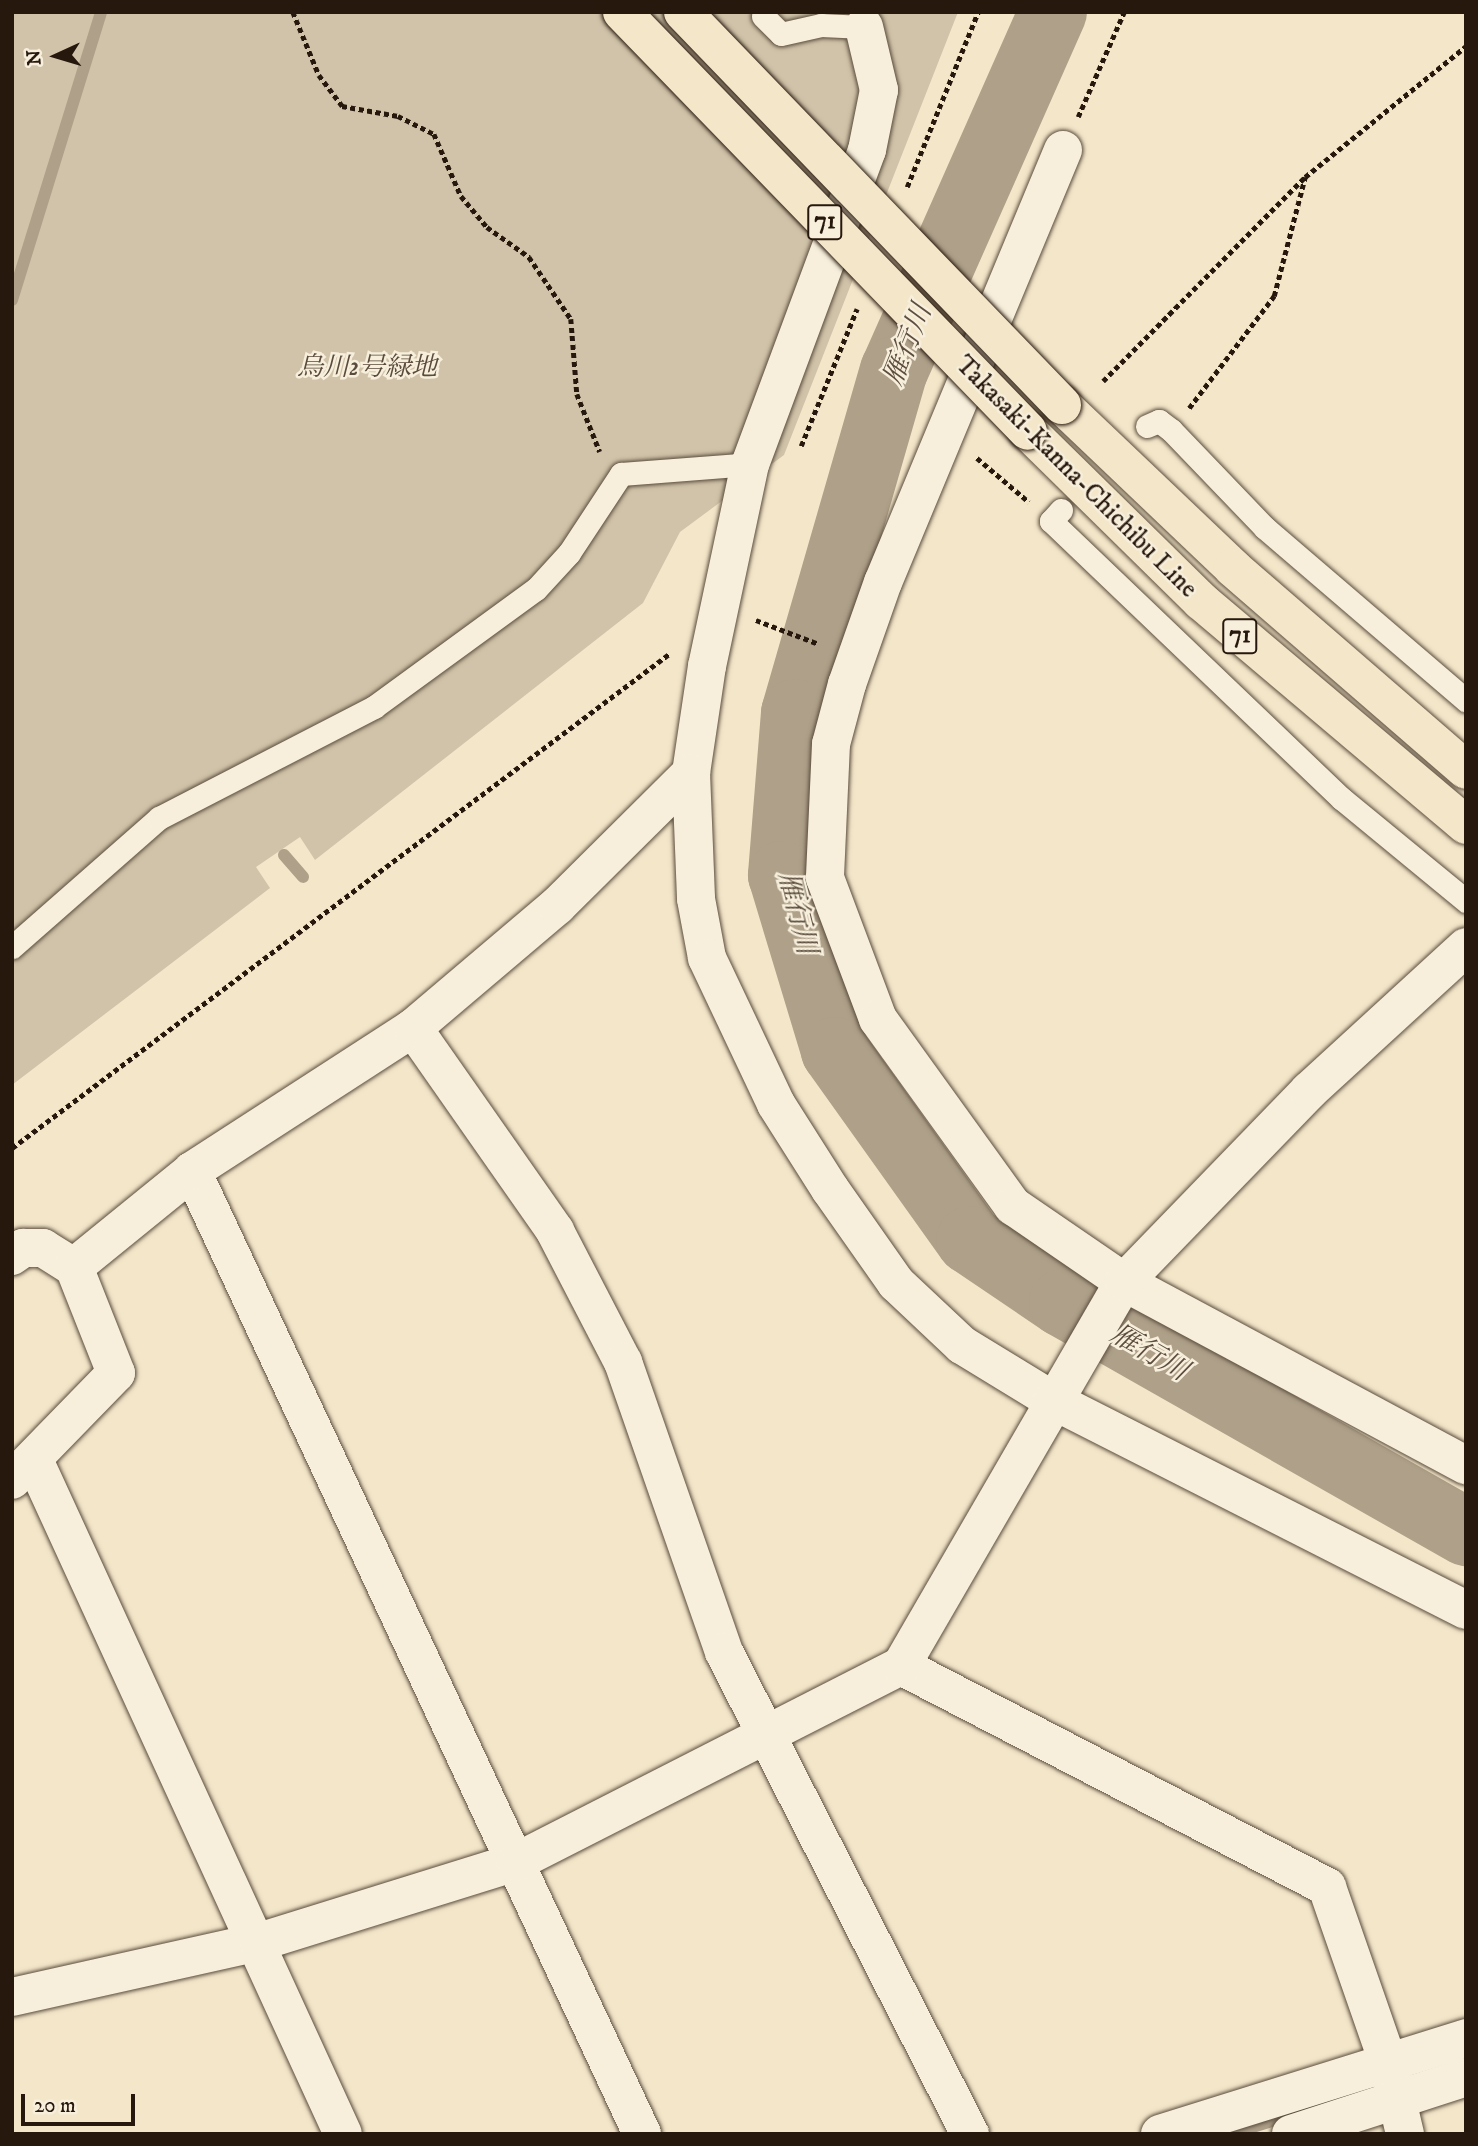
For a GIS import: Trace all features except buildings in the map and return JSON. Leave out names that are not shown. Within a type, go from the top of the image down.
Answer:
[{"type":"main road","name":"Takasaki-Kanna-Chichibu Line","points":[[622,12],[1028,431],[1211,610],[1466,825]]},
{"type":"main road","name":"Takasaki-Kanna-Chichibu Line","points":[[683,12],[1062,405],[1233,568],[1466,770]]},
{"type":"street","points":[[867,20],[879,90],[867,150],[750,464],[725,612],[691,774],[696,899],[707,958],[776,1104],[896,1283],[962,1345],[1052,1400],[1466,1610]]},
{"type":"street","points":[[1063,150],[946,431],[848,655],[831,744],[825,878],[878,1019],[1013,1206],[1124,1282],[1466,1465]]},
{"type":"street","points":[[74,1267],[192,1171],[413,1028],[557,906],[691,774]]},
{"type":"street","points":[[12,1997],[259,1942],[516,1862],[901,1666],[1052,1400],[1124,1282],[1309,1091],[1466,947]]},
{"type":"street","points":[[413,1028],[555,1231],[623,1362],[724,1652],[970,2134]]},
{"type":"street","points":[[192,1171],[642,2134]]},
{"type":"street","points":[[12,1256],[23,1248],[43,1248],[74,1267],[116,1373],[23,1470],[259,1942],[343,2134]]},
{"type":"street","points":[[901,1666],[1326,1886],[1388,2062],[1400,2117]]},
{"type":"street","points":[[1160,2134],[1466,2038]]},
{"type":"street","points":[[1291,2134],[1400,2117],[1466,2077]]},
{"type":"lane","points":[[763,16],[781,34],[821,25],[867,20]]},
{"type":"lane","points":[[1147,426],[1159,421],[1171,430],[1265,528],[1466,700]]},
{"type":"lane","points":[[12,947],[159,818],[373,707],[536,589],[569,554],[621,474],[750,464]]},
{"type":"lane","points":[[1056,516],[1342,799],[1466,901]]},
{"type":"path","points":[[293,12],[318,75],[342,106],[398,116],[433,134],[461,196],[487,227],[529,257],[571,319],[577,394],[614,485]]},
{"type":"path","points":[[1063,150],[1124,12]]},
{"type":"path","points":[[1103,381],[1305,177],[1466,46]]},
{"type":"path","points":[[1171,430],[1274,296],[1305,177]]},
{"type":"path","points":[[946,431],[1056,516]]},
{"type":"path","points":[[12,1148],[725,612],[848,655]]},
{"type":"green space","name":"烏川2号緑地","points":[[12,12],[958,12],[784,455],[680,532],[643,603],[315,860],[300,837],[256,867],[270,888],[12,1085]]},
{"type":"waterway","points":[[12,300],[101,12]]},
{"type":"waterway","name":"雁行川","points":[[1053,12],[894,370],[795,713],[782,875],[835,1051],[970,1240],[1063,1303],[1466,1532]]},
{"type":"waterway","points":[[284,855],[303,877]]},
{"type":"waterway","points":[[1230,2134],[1297,2113]]}]
